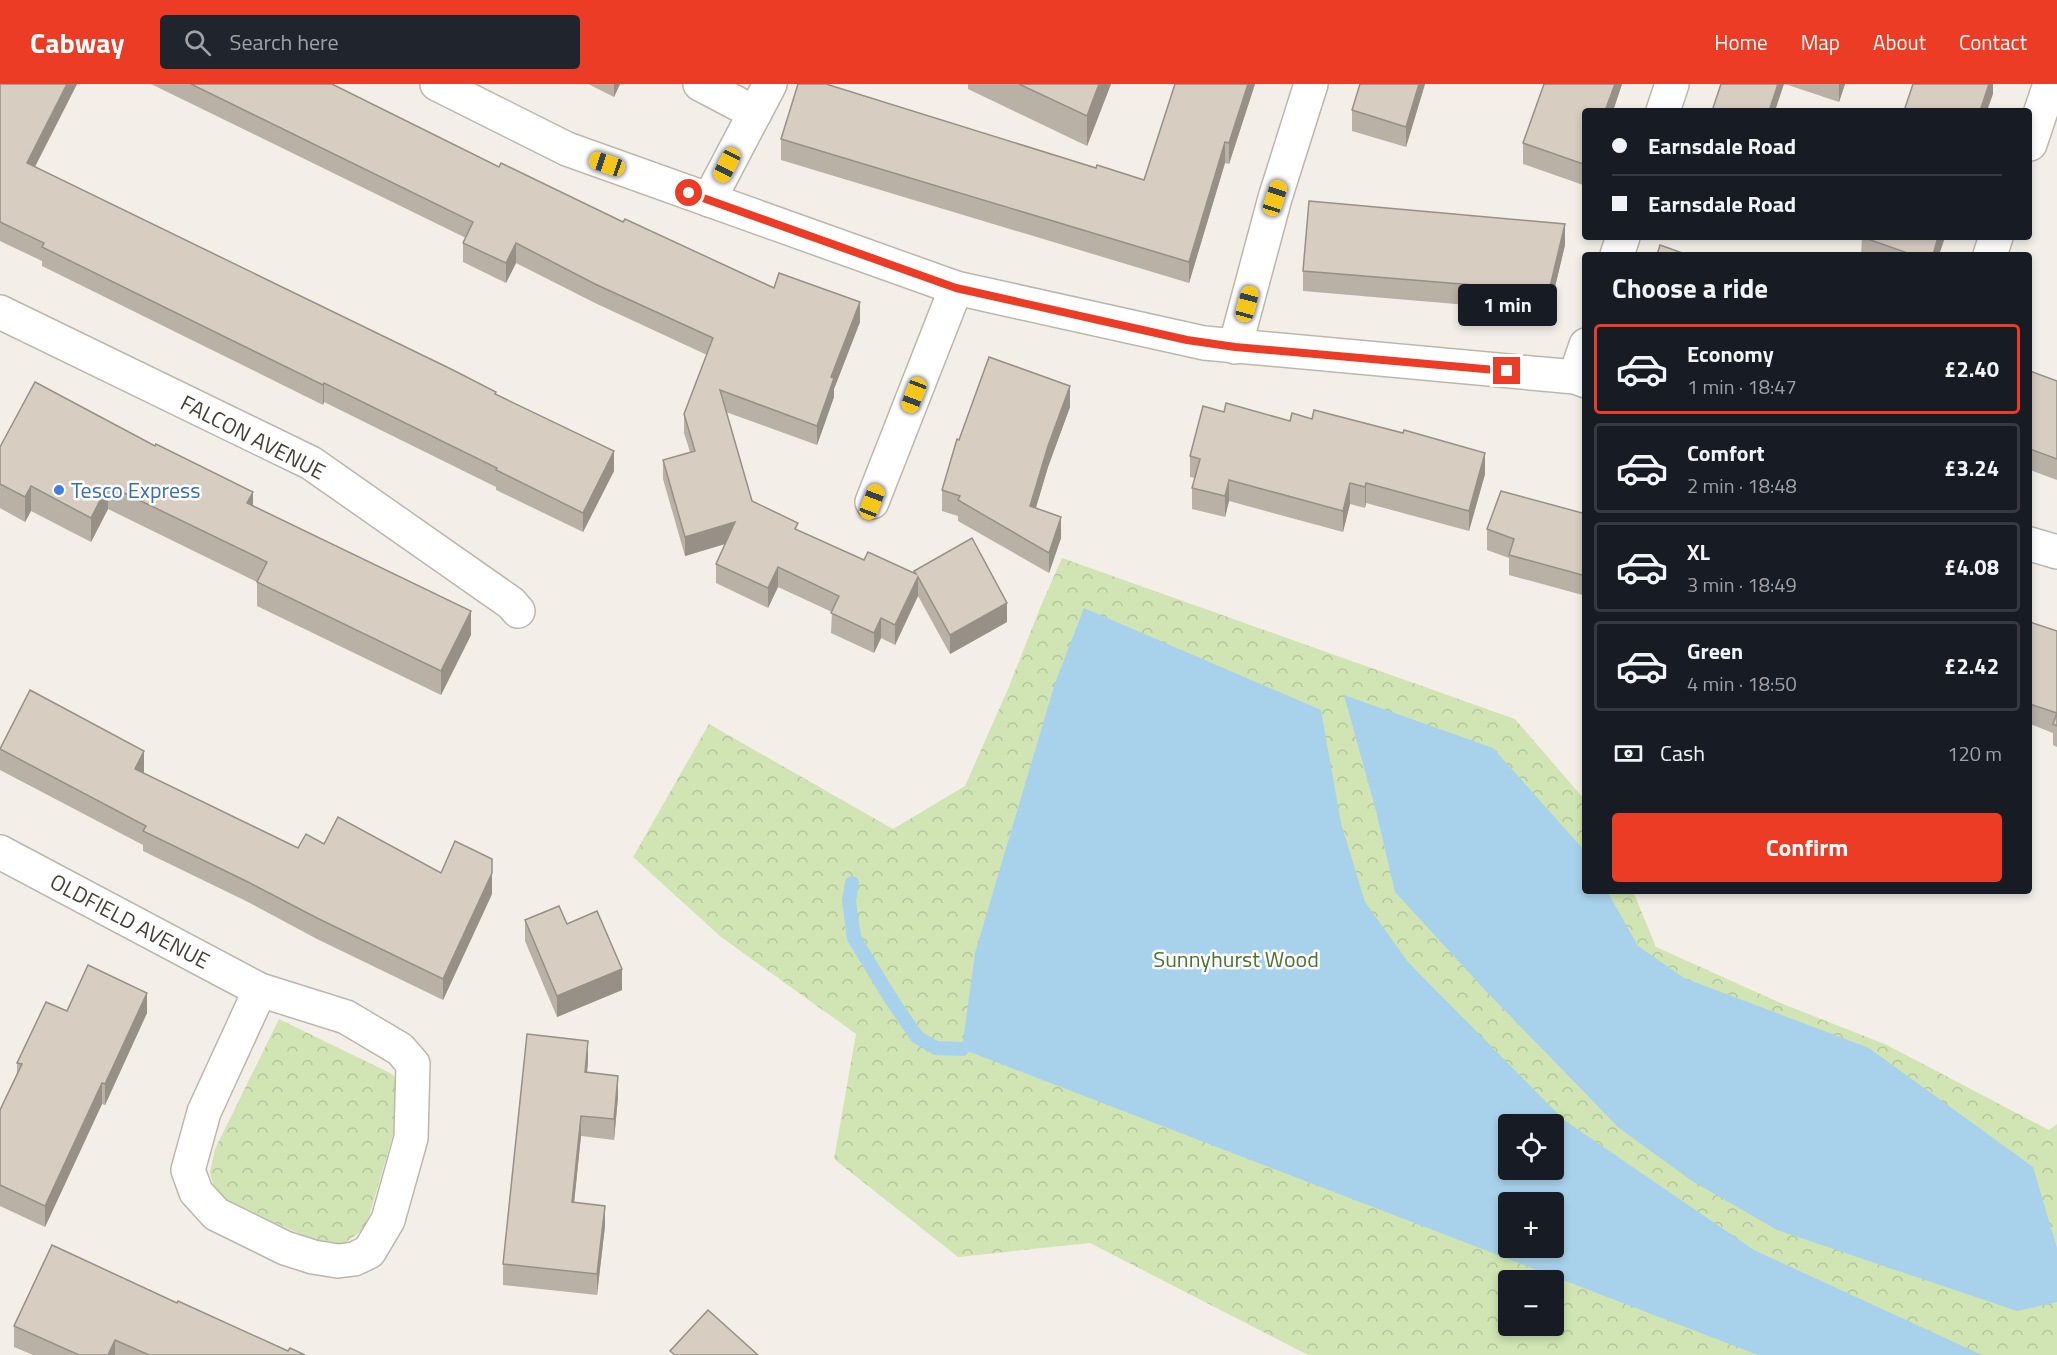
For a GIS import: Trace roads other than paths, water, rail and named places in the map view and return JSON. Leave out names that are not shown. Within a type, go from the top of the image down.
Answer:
[{"type":"street","points":[[437,84],[567,149],[956,288],[1196,342],[1580,379]]},
{"type":"street","points":[[699,84],[755,113]]},
{"type":"street","points":[[709,200],[770,84]]},
{"type":"street","points":[[1235,347],[1275,198],[1311,84]]},
{"type":"street","points":[[1664,108],[1672,84]]},
{"type":"street","points":[[2032,138],[2050,84]]},
{"type":"street","points":[[872,502],[956,288]]},
{"type":"street","name":"FALCON AVENUE","points":[[0,312],[311,463],[518,610]]},
{"type":"street","points":[[2032,545],[2057,552]]},
{"type":"street","name":"OLDFIELD AVENUE","points":[[0,852],[260,990],[346,1017],[400,1049],[413,1064],[411,1138],[388,1220],[369,1252],[354,1259],[338,1261],[313,1257],[285,1248],[216,1215],[196,1192],[188,1170],[204,1112],[260,990]]},
{"type":"water","points":[[1084,608],[1321,710],[1341,823],[1365,902],[1408,962],[1558,1114],[1498,1114],[1498,1180],[1564,1180],[1564,1120],[1754,1250],[1982,1355],[1758,1355],[1564,1280],[1564,1270],[1537,1270],[1506,1258],[1564,1258],[1564,1192],[1498,1192],[1498,1255],[962,1049],[975,953],[1055,683]]},
{"type":"water","points":[[1344,695],[1493,748],[1582,848],[1582,894],[1609,894],[1638,946],[1684,978],[1869,1048],[2033,1167],[2057,1248],[2057,1302],[2017,1311],[1777,1230],[1692,1181],[1619,1128],[1485,990],[1395,892],[1376,811]]},
{"type":"waterway","points":[[852,883],[849,901],[854,938],[891,999],[917,1037],[936,1048],[962,1049]]},
{"type":"place","name":"Tesco Express","points":[[59,490]]},
{"type":"park label","name":"Sunnyhurst Wood","points":[[1236,959]]}]
